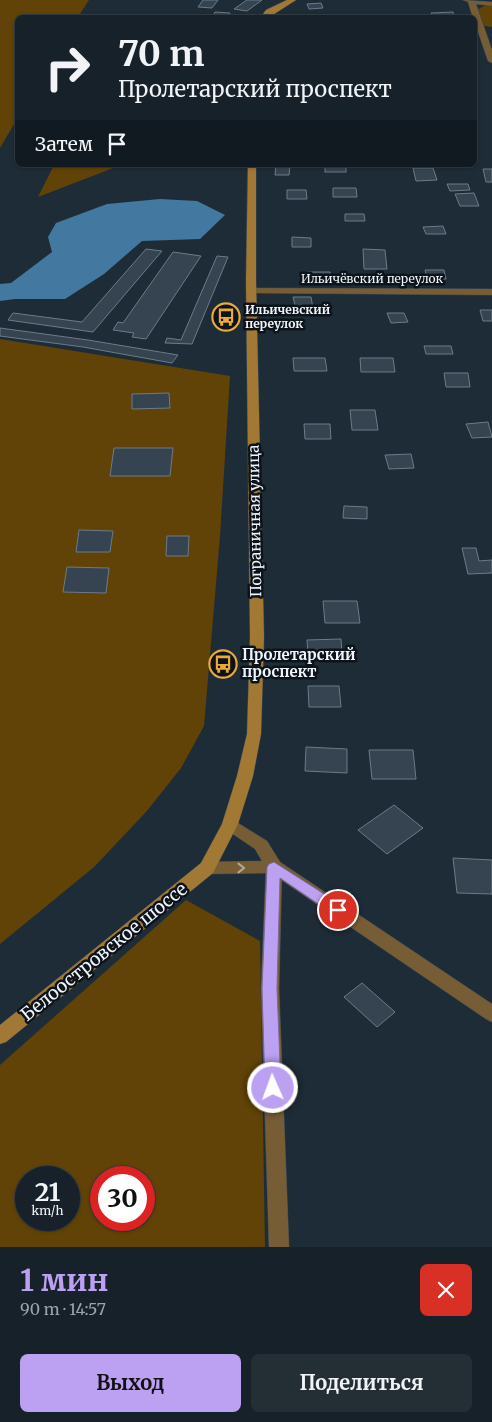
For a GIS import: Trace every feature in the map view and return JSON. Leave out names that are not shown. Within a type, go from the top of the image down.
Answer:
[{"type":"main road","points":[[266,15],[292,0]]},
{"type":"main road","name":"Пограничная улица","points":[[207,868],[230,824],[245,776],[254,734],[257,637],[251,290],[252,167]]},
{"type":"main road","name":"Белоостровское шоссе","points":[[0,1036],[207,868]]},
{"type":"street","points":[[469,0],[492,4]]},
{"type":"street","points":[[469,0],[475,15]]},
{"type":"street","points":[[477,20],[492,61]]},
{"type":"street","points":[[482,32],[492,29]]},
{"type":"street","name":"Ильичёвский переулок","points":[[251,290],[492,292]]},
{"type":"street","points":[[230,824],[261,846],[274,867],[492,1014]]},
{"type":"street","points":[[207,868],[274,867]]},
{"type":"street","points":[[274,867],[270,988],[278,1247]]},
{"type":"shaded area","points":[[0,0],[89,0],[79,15],[15,15],[15,122],[0,148]]},
{"type":"shaded area","points":[[484,6],[492,6],[492,27],[484,26],[478,9]]},
{"type":"shaded area","points":[[53,167],[116,167],[38,197]]},
{"type":"shaded area","points":[[0,339],[230,376],[220,536],[204,726],[181,768],[146,812],[94,867],[0,944]]},
{"type":"shaded area","points":[[186,900],[260,941],[265,1247],[0,1247],[0,1065]]},
{"type":"water","points":[[160,199],[197,201],[225,215],[200,239],[142,241],[104,274],[65,299],[15,299],[0,301],[0,284],[11,283],[52,252],[48,237],[56,223],[107,204]]},
{"type":"building","points":[[203,0],[218,0],[212,8],[198,7]]},
{"type":"building","points":[[247,0],[262,0],[247,11],[234,9]]},
{"type":"building","points":[[321,3],[323,8],[309,9],[307,4]]},
{"type":"building","points":[[215,12],[230,13],[229,15],[214,15]]},
{"type":"building","points":[[453,12],[454,15],[432,15],[431,13]]},
{"type":"building","points":[[276,167],[290,167],[289,175],[275,175]]},
{"type":"building","points":[[325,167],[346,167],[346,172],[325,172]]},
{"type":"building","points":[[413,168],[433,168],[437,180],[416,181]]},
{"type":"building","points":[[483,169],[492,169],[492,182],[486,182]]},
{"type":"building","points":[[447,184],[468,184],[470,190],[450,191]]},
{"type":"building","points":[[333,188],[356,188],[357,197],[333,197]]},
{"type":"building","points":[[287,190],[306,190],[307,199],[287,199]]},
{"type":"building","points":[[474,193],[479,206],[460,206],[455,194]]},
{"type":"building","points":[[345,214],[364,214],[365,221],[345,221]]},
{"type":"building","points":[[443,226],[446,234],[426,234],[423,227]]},
{"type":"building","points":[[292,237],[311,238],[311,247],[292,247]]},
{"type":"building","points":[[146,249],[162,251],[93,332],[8,320],[13,313],[82,322]]},
{"type":"building","points":[[363,249],[385,250],[387,269],[364,269]]},
{"type":"building","points":[[173,252],[201,256],[146,339],[132,337],[134,333],[113,330],[118,322],[123,323]]},
{"type":"building","points":[[217,256],[228,257],[192,344],[165,343],[167,338],[181,340]]},
{"type":"building","points":[[425,270],[444,270],[446,279],[427,279]]},
{"type":"building","points":[[307,272],[330,272],[331,280],[307,280]]},
{"type":"building","points":[[293,297],[311,297],[313,308],[296,309]]},
{"type":"building","points":[[480,310],[492,310],[492,321],[483,321]]},
{"type":"building","points":[[387,313],[404,313],[408,322],[391,323]]},
{"type":"building","points":[[0,328],[178,355],[172,363],[83,347],[0,336]]},
{"type":"building","points":[[424,346],[451,346],[453,354],[426,354]]},
{"type":"building","points":[[293,358],[325,358],[327,371],[294,371]]},
{"type":"building","points":[[360,358],[393,358],[395,372],[361,372]]},
{"type":"building","points":[[444,373],[468,373],[470,387],[446,387]]},
{"type":"building","points":[[169,393],[170,408],[132,409],[132,394]]},
{"type":"building","points":[[350,410],[375,410],[378,430],[352,430]]},
{"type":"building","points":[[488,422],[492,437],[472,438],[466,424]]},
{"type":"building","points":[[304,424],[330,424],[331,439],[305,439]]},
{"type":"building","points":[[114,448],[173,448],[170,476],[110,476]]},
{"type":"building","points":[[411,454],[414,468],[389,469],[385,455]]},
{"type":"building","points":[[344,506],[367,507],[367,519],[343,518]]},
{"type":"building","points":[[79,530],[113,531],[110,552],[76,552]]},
{"type":"building","points":[[167,536],[189,536],[188,556],[166,556]]},
{"type":"building","points":[[462,548],[476,548],[479,561],[492,560],[492,573],[468,574]]},
{"type":"building","points":[[67,567],[109,568],[106,593],[63,592]]},
{"type":"building","points":[[323,601],[357,601],[360,623],[325,623]]},
{"type":"building","points":[[341,639],[342,654],[308,655],[307,640]]},
{"type":"building","points":[[308,686],[339,686],[341,707],[309,707]]},
{"type":"building","points":[[306,747],[347,749],[347,773],[305,771]]},
{"type":"building","points":[[369,750],[413,750],[416,779],[372,779]]},
{"type":"building","points":[[394,805],[423,828],[387,854],[358,830]]},
{"type":"building","points":[[453,858],[492,860],[492,894],[457,893]]},
{"type":"building","points":[[362,983],[395,1012],[377,1027],[344,997]]},
{"type":"place","name":"Ильичевский переулок","points":[[226,317]]},
{"type":"place","name":"Пролетарский проспект","points":[[223,664]]},
{"type":"route","points":[[273,1088],[270,988],[274,867],[338,910]]}]
